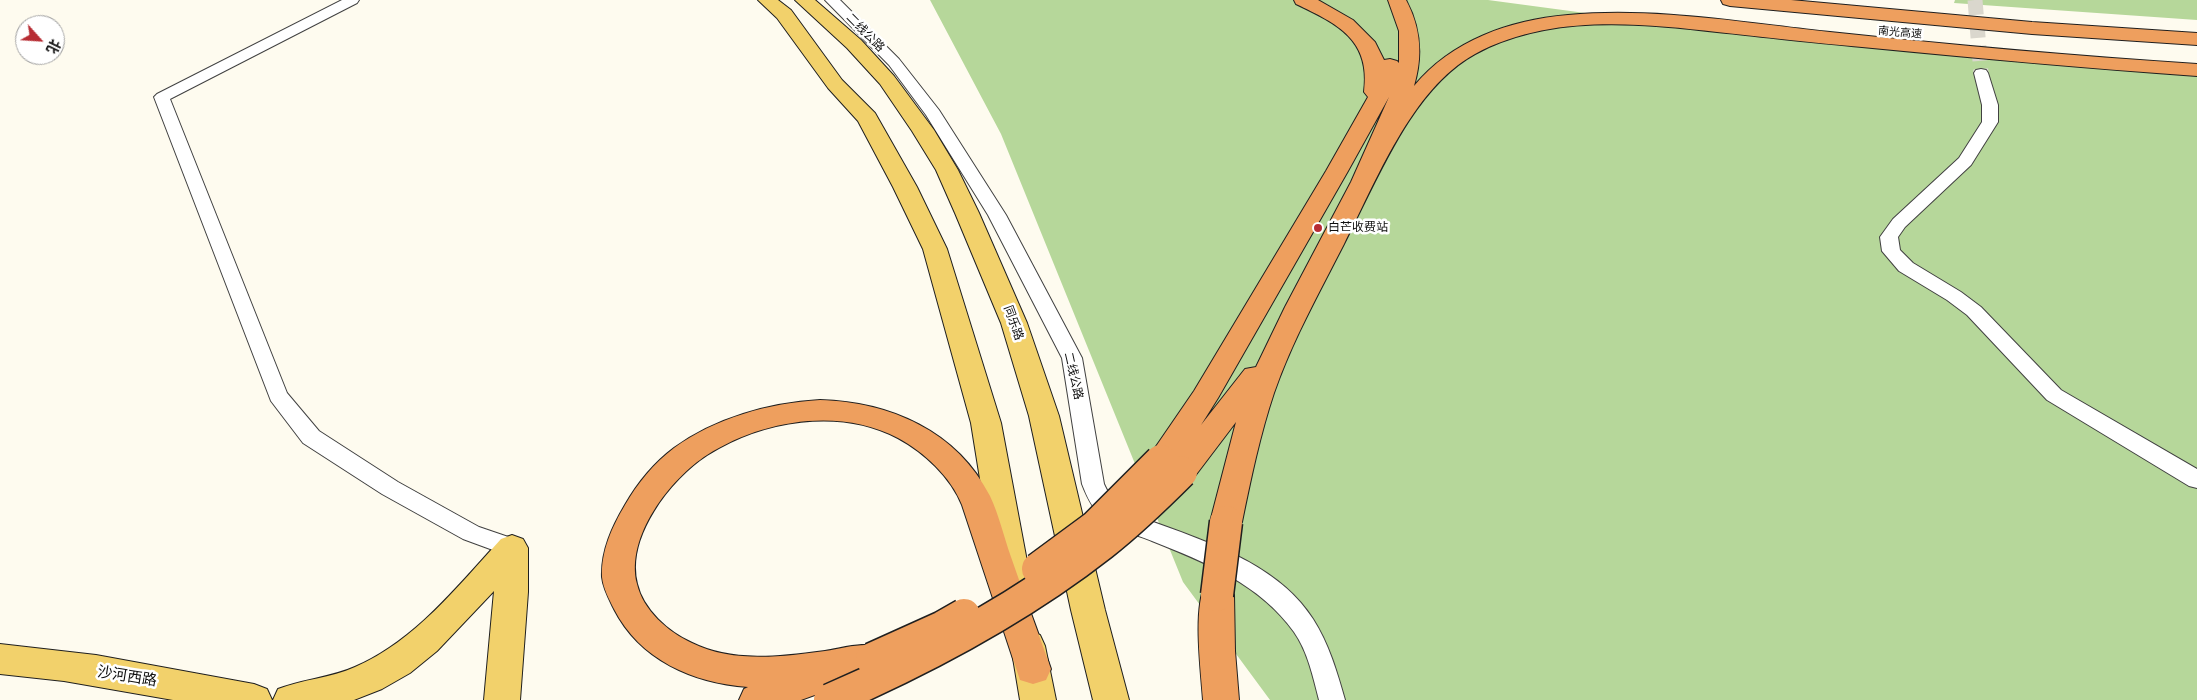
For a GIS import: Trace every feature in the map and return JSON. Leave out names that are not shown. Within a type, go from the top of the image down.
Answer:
[{"type":"highway","points":[[1303,0],[1361,36],[1369,47],[1377,68],[1377,78],[1368,112]]},
{"type":"highway","points":[[830,700],[892,674],[974,632],[1030,597],[1080,562],[1154,500],[1204,398],[1337,171],[1368,112],[1380,95],[1391,61],[1392,44],[1390,28],[1378,0]]},
{"type":"highway","points":[[1221,700],[1217,651],[1217,595],[1226,522],[1236,474],[1254,405],[1291,323],[1375,158],[1405,82],[1409,66],[1409,34],[1405,18],[1396,0]]},
{"type":"highway","name":"南光高速","points":[[1604,0],[1892,32],[2197,56]]},
{"type":"highway","name":"南光高速","points":[[1730,0],[2022,27],[2197,39]]},
{"type":"highway","points":[[1893,0],[2019,16],[2197,34]]},
{"type":"highway","points":[[1375,158],[1431,77],[1456,56],[1470,48],[1505,34],[1568,22],[1615,19],[1666,20],[1920,47],[2197,70]]},
{"type":"highway","points":[[757,700],[872,659],[943,627],[997,597],[1049,562],[1171,466],[1237,402],[1291,323]]},
{"type":"highway","points":[[872,659],[789,671],[729,670],[678,654],[648,634],[627,604],[619,577],[623,542],[636,510],[663,476],[695,448],[729,431],[774,416],[818,409],[858,412],[895,424],[924,439],[950,464],[972,492],[1036,684]]},
{"type":"main road","points":[[767,0],[784,14],[835,84],[866,118],[905,186],[935,249],[986,424],[1003,529],[1036,684]]},
{"type":"main road","name":"同乐路","points":[[804,0],[854,44],[887,80],[923,130],[947,170],[967,213],[1014,323],[1044,416],[1111,700]]},
{"type":"main road","points":[[291,700],[344,688],[384,669],[410,653],[470,595],[512,548]]},
{"type":"main road","points":[[502,700],[511,592],[512,548]]},
{"type":"main road","name":"沙河西路","points":[[0,659],[140,678],[254,700]]},
{"type":"street","points":[[352,0],[162,97],[278,396],[311,437],[406,497],[471,533],[512,548]]},
{"type":"street","name":"二线公路","points":[[832,0],[894,62],[933,113],[965,162],[1013,245],[1072,358],[1094,484],[1103,504],[1112,513],[1124,520],[1240,568],[1276,593],[1297,614],[1313,642],[1324,669],[1332,700]]},
{"type":"street","points":[[1981,73],[1990,105],[1990,122],[1965,161],[1899,223],[1889,237],[1892,251],[1906,266],[1974,311],[2054,395],[2197,480]]},
{"type":"green space","points":[[930,0],[1488,0],[1660,23],[2197,74],[2197,700],[1270,700],[1183,582],[1001,134]]},
{"type":"green space","points":[[1955,0],[2197,0],[2197,20],[1954,3]]},
{"type":"tunnel","points":[[1975,0],[1981,73]]},
{"type":"place","name":"白芒收费站","points":[[1318,228]]}]
